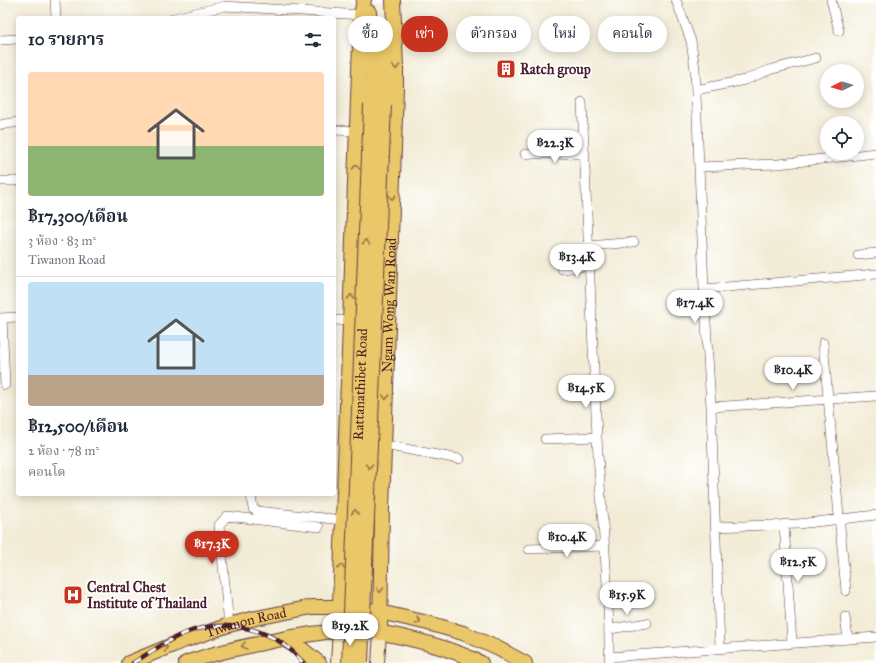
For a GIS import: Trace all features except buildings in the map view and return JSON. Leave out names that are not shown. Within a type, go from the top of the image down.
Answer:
[{"type":"main road","points":[[337,663],[342,630],[340,606],[343,520],[361,15],[364,0]]},
{"type":"main road","points":[[368,0],[377,105]]},
{"type":"main road","points":[[377,105],[384,63],[390,0]]},
{"type":"main road","name":"Ngam Wong Wan Road","points":[[376,611],[382,509],[396,87],[393,0]]},
{"type":"main road","name":"Rattanathibet Road","points":[[350,663],[377,105]]},
{"type":"main road","name":"Rattanathibet Road","points":[[361,663],[377,105]]},
{"type":"main road","points":[[342,630],[355,607],[358,596],[365,533],[370,522],[382,509]]},
{"type":"main road","name":"Tiwanon Road","points":[[129,663],[229,624],[312,607],[340,606],[376,611],[463,633],[497,648],[525,663]]},
{"type":"main road","points":[[355,663],[356,640],[360,629],[376,611]]},
{"type":"main road","points":[[376,611],[380,633],[378,663]]},
{"type":"main road","name":"Tiwanon Road","points":[[186,663],[208,655],[249,645],[342,630],[360,629],[448,650],[481,663]]},
{"type":"main road","points":[[283,639],[303,650],[319,663]]},
{"type":"street","points":[[55,0],[56,16]]},
{"type":"street","points":[[676,0],[691,41],[695,69],[704,289],[711,407],[720,648]]},
{"type":"street","points":[[831,0],[840,31]]},
{"type":"street","points":[[182,16],[225,6],[361,15]]},
{"type":"street","points":[[0,40],[16,39]]},
{"type":"street","points":[[696,90],[745,80],[769,70],[816,58]]},
{"type":"street","points":[[582,102],[586,154],[597,437],[610,629],[609,660],[720,648],[876,637]]},
{"type":"street","points":[[0,125],[16,122]]},
{"type":"street","points":[[336,130],[357,131]]},
{"type":"street","points":[[699,167],[778,164],[876,153]]},
{"type":"street","points":[[525,154],[586,154]]},
{"type":"street","points":[[0,182],[16,181]]},
{"type":"street","points":[[589,246],[634,242]]},
{"type":"street","points":[[858,255],[876,253]]},
{"type":"street","points":[[562,269],[590,266]]},
{"type":"street","points":[[704,289],[876,274]]},
{"type":"street","points":[[5,385],[1,318],[16,317]]},
{"type":"street","points":[[336,320],[350,321]]},
{"type":"street","points":[[823,343],[846,591]]},
{"type":"street","points":[[711,407],[876,396]]},
{"type":"street","points":[[545,439],[597,437]]},
{"type":"street","points":[[384,445],[459,459]]},
{"type":"street","points":[[251,496],[253,509],[258,511],[343,520]]},
{"type":"street","points":[[715,527],[784,524],[876,515]]},
{"type":"street","points":[[229,624],[219,525],[227,516],[319,527]]},
{"type":"street","points":[[784,524],[792,643]]},
{"type":"street","points":[[529,549],[604,546]]},
{"type":"street","points":[[845,617],[848,639]]},
{"type":"street","points":[[610,629],[647,623]]},
{"type":"railway","points":[[133,663],[183,634],[215,626],[232,626],[264,634],[278,641],[303,663]]},
{"type":"place","name":"Ratch group","points":[[506,69]]},
{"type":"place","name":"Central Chest Institute of Thailand","points":[[73,595]]}]
